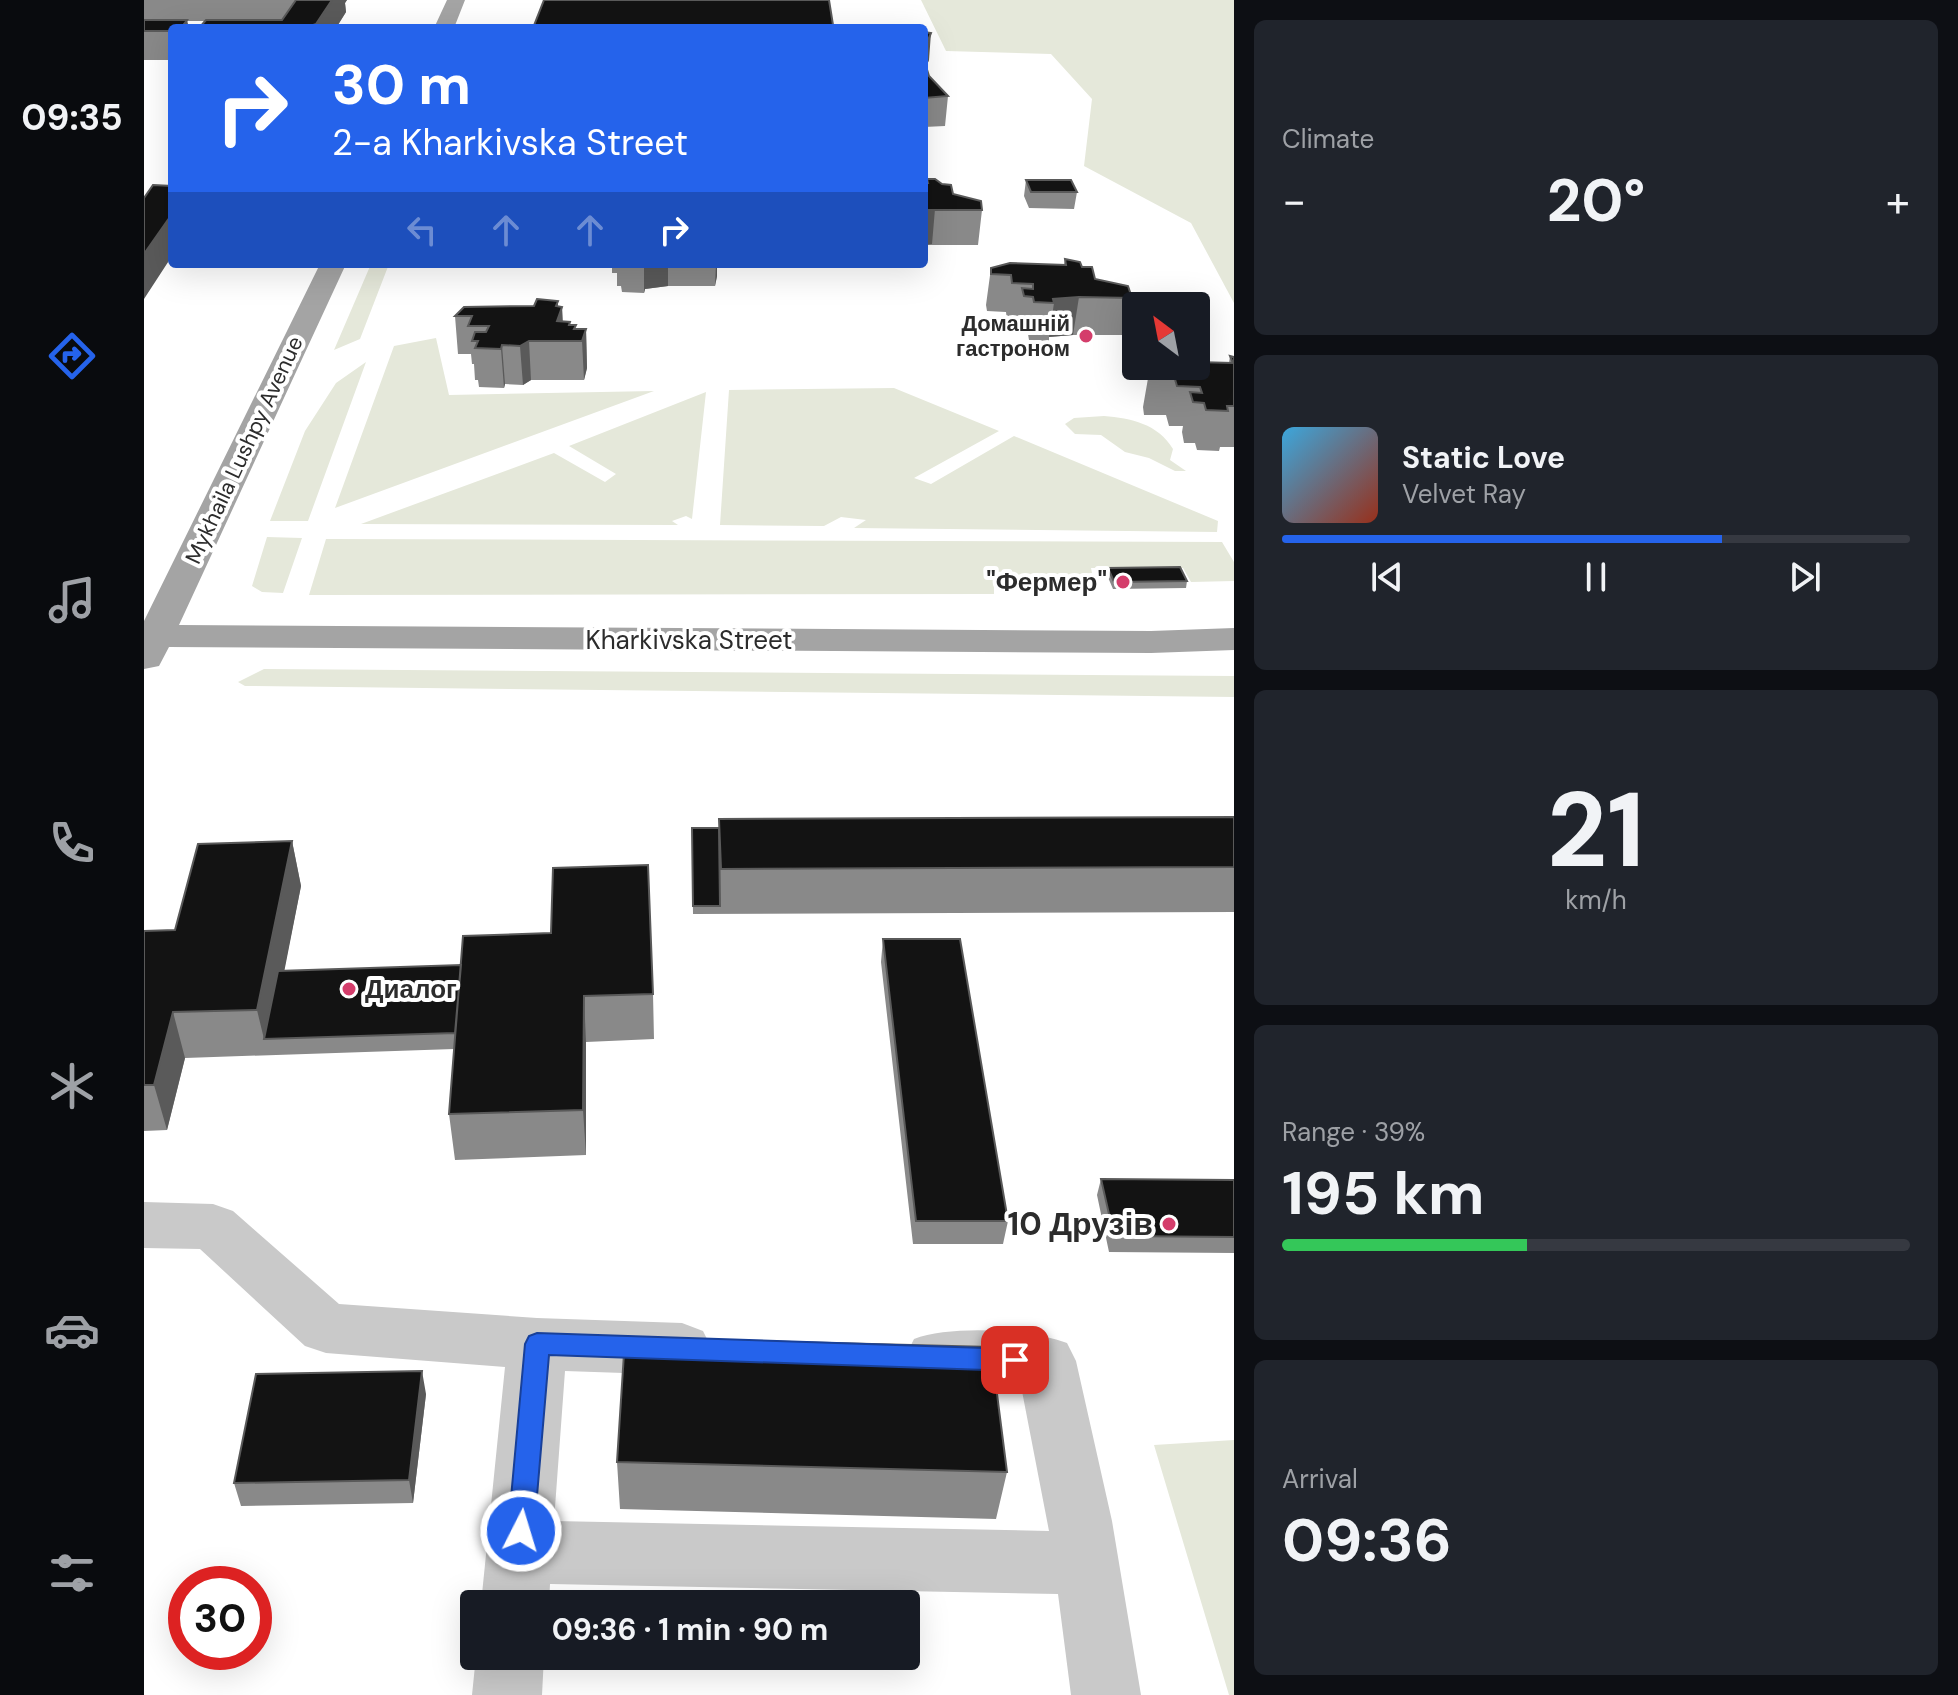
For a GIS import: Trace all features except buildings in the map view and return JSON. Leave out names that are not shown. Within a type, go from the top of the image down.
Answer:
[{"type":"main road","points":[[446,24],[456,0]]},
{"type":"main road","name":"Mykhaila Lushpy Avenue","points":[[148,644],[331,268]]},
{"type":"main road","name":"Kharkivska Street","points":[[148,644],[1135,642],[1234,639]]},
{"type":"street","points":[[144,1225],[213,1227],[326,1328],[537,1344],[731,1350]]},
{"type":"street","points":[[537,1344],[517,1578],[1086,1563]]},
{"type":"street","points":[[888,1356],[1046,1361],[1086,1563],[1106,1695]]},
{"type":"street","points":[[507,1695],[509,1670]]},
{"type":"shaded area","points":[[921,0],[1234,0],[1234,303],[1191,223],[1084,166],[1092,99],[1051,54],[946,51]]},
{"type":"shaded area","points":[[369,268],[387,268],[360,339],[334,350]]},
{"type":"shaded area","points":[[436,338],[449,395],[654,391],[335,508],[394,346]]},
{"type":"shaded area","points":[[366,362],[308,521],[270,521],[305,431],[336,383]]},
{"type":"shaded area","points":[[894,388],[999,431],[914,478],[931,484],[1014,436],[1218,521],[1217,532],[854,528],[866,520],[841,517],[824,526],[720,525],[729,390]]},
{"type":"shaded area","points":[[706,392],[692,519],[686,516],[672,521],[678,525],[361,524],[554,453],[605,482],[616,474],[569,446]]},
{"type":"shaded area","points":[[1074,418],[1124,418],[1152,428],[1173,449],[1170,460],[1186,471],[1175,471],[1149,458],[1125,452],[1101,435],[1075,434],[1065,424]]},
{"type":"shaded area","points":[[267,537],[302,538],[283,593],[262,592],[252,586]]},
{"type":"shaded area","points":[[326,539],[1222,542],[1234,562],[1234,581],[1191,582],[1183,568],[1091,568],[1093,578],[994,579],[994,594],[309,595]]},
{"type":"shaded area","points":[[264,669],[1234,676],[1234,697],[245,686],[238,682]]},
{"type":"shaded area","points":[[1234,1440],[1234,1695],[1229,1695],[1154,1445]]},
{"type":"place","name":"Домашній гастроном","points":[[1086,336]]},
{"type":"place","name":"\"Фермер\"","points":[[1123,582]]},
{"type":"place","name":"Диалог","points":[[349,989]]},
{"type":"place","name":"10 Друзів","points":[[1169,1224]]},
{"type":"route","points":[[521,1531],[537,1344],[1015,1360]]}]
